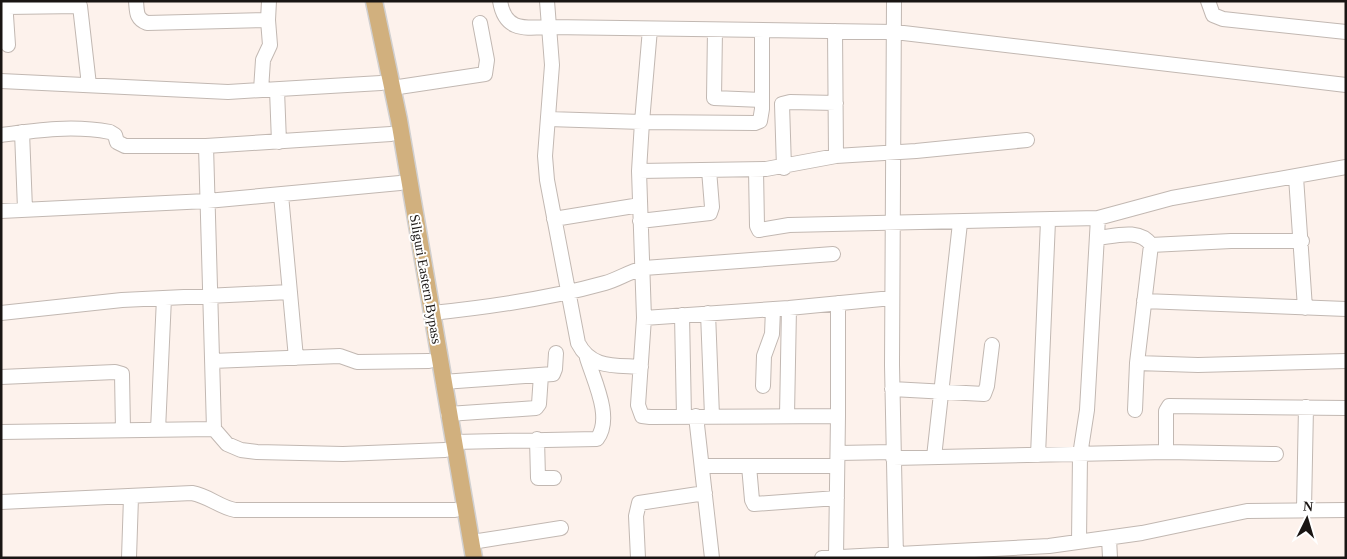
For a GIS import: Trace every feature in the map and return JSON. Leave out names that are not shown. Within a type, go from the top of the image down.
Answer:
[{"type":"main road","name":"Siliguri Eastern Bypass","points":[[366,1],[387,86],[391,134],[429,361],[473,550]]},
{"type":"main road","name":"Siliguri Eastern Bypass","points":[[374,1],[387,86],[432,313],[448,414],[455,510],[464,558]]},
{"type":"street","points":[[136,1],[137,16],[140,21],[147,23],[268,20]]},
{"type":"street","points":[[261,90],[263,60],[270,45],[269,1]]},
{"type":"street","points":[[500,1],[507,20],[514,26],[524,28],[895,32],[1346,85]]},
{"type":"street","points":[[206,146],[214,429],[227,444],[241,450],[257,452],[342,454],[538,439],[590,441],[597,439],[602,433],[603,412],[588,358],[578,343],[554,219],[545,156],[552,65],[547,1]]},
{"type":"street","points":[[894,1],[892,388],[896,555]]},
{"type":"street","points":[[1208,1],[1213,15],[1222,19],[1346,32]]},
{"type":"street","points":[[8,45],[5,4],[80,6],[89,85]]},
{"type":"street","points":[[1,82],[228,92],[387,86],[485,74],[487,60],[480,23]]},
{"type":"street","points":[[650,29],[638,171],[644,268],[644,318],[639,412],[642,416],[650,417],[838,416]]},
{"type":"street","points":[[715,30],[714,98],[762,100]]},
{"type":"street","points":[[548,119],[642,122],[755,123],[760,121],[762,116],[762,30]]},
{"type":"street","points":[[835,30],[836,156]]},
{"type":"street","points":[[277,90],[279,142]]},
{"type":"street","points":[[784,168],[782,104],[790,102],[836,103]]},
{"type":"street","points":[[1,135],[75,127],[110,132],[115,135],[117,142],[125,146],[206,146],[391,134]]},
{"type":"street","points":[[22,132],[25,209]]},
{"type":"street","points":[[638,171],[784,168],[836,156],[892,153],[1027,140]]},
{"type":"street","points":[[756,170],[757,226],[759,230],[789,225],[1048,221],[1098,218],[1172,198],[1346,167]]},
{"type":"street","points":[[640,221],[710,212],[712,207],[710,170]]},
{"type":"street","points":[[1296,177],[1302,241],[1305,308]]},
{"type":"street","points":[[1,211],[207,201],[400,183]]},
{"type":"street","points":[[281,195],[296,358]]},
{"type":"street","points":[[554,219],[640,205]]},
{"type":"street","points":[[1079,542],[1080,455],[1087,410],[1098,218]]},
{"type":"street","points":[[1038,455],[1048,221]]},
{"type":"street","points":[[934,457],[960,222]]},
{"type":"street","points":[[1097,238],[1137,234],[1147,238],[1151,245],[1137,363],[1135,410]]},
{"type":"street","points":[[1151,245],[1230,240],[1302,241]]},
{"type":"street","points":[[432,313],[489,307],[568,292],[606,283],[628,271],[644,268],[833,254]]},
{"type":"street","points":[[1,313],[122,300],[290,292]]},
{"type":"street","points":[[158,430],[164,298]]},
{"type":"street","points":[[644,318],[789,308],[892,298]]},
{"type":"street","points":[[1144,301],[1346,310]]},
{"type":"street","points":[[836,556],[838,303]]},
{"type":"street","points":[[787,415],[789,308]]},
{"type":"street","points":[[763,386],[764,356],[772,334],[773,309]]},
{"type":"street","points":[[708,313],[712,416]]},
{"type":"street","points":[[682,315],[690,416],[702,466],[712,558]]},
{"type":"street","points":[[892,388],[984,394],[988,386],[992,345]]},
{"type":"street","points":[[443,382],[552,374],[555,369],[556,353]]},
{"type":"street","points":[[212,361],[340,356],[357,362],[429,361]]},
{"type":"street","points":[[588,358],[599,364],[641,367]]},
{"type":"street","points":[[1137,363],[1198,365],[1346,361]]},
{"type":"street","points":[[1,378],[116,372],[122,374],[123,430]]},
{"type":"street","points":[[448,414],[536,408],[541,375]]},
{"type":"street","points":[[1166,452],[1166,411],[1169,406],[1346,408]]},
{"type":"street","points":[[1304,509],[1306,407]]},
{"type":"street","points":[[1,432],[214,429]]},
{"type":"street","points":[[538,439],[538,478],[554,478]]},
{"type":"street","points":[[702,466],[749,466],[893,455],[934,457],[1166,452],[1276,454]]},
{"type":"street","points":[[749,466],[754,504],[837,498]]},
{"type":"street","points":[[1,502],[192,493],[205,495],[223,508],[235,510],[455,510]]},
{"type":"street","points":[[638,558],[636,516],[639,503],[705,493]]},
{"type":"street","points":[[130,558],[131,497]]},
{"type":"street","points":[[822,558],[1049,546],[1142,533],[1247,511],[1346,510]]},
{"type":"street","points":[[473,550],[561,528]]},
{"type":"street","points":[[1109,538],[1110,558]]}]
